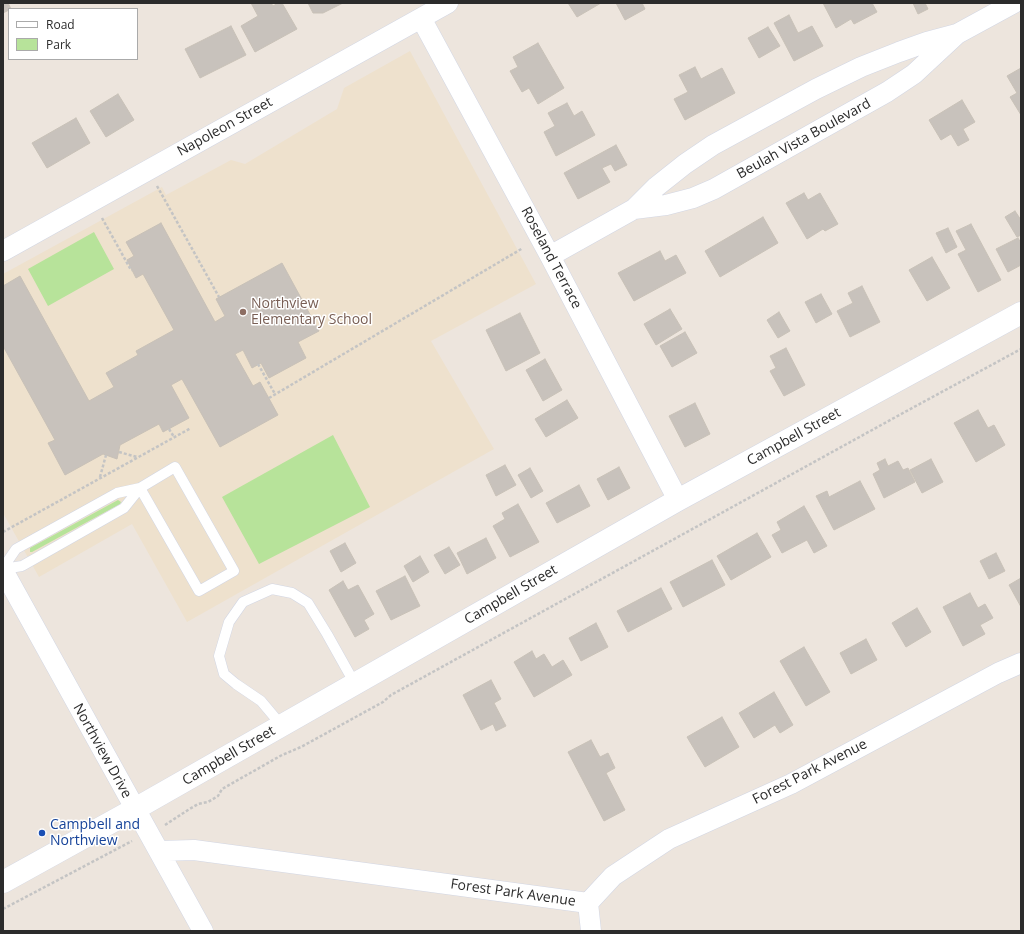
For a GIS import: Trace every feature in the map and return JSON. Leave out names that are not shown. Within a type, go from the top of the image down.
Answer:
[{"type":"main road","name":"Campbell Street","points":[[3,882],[282,726],[678,500],[1021,313]]},
{"type":"street","name":"Napoleon Street","points":[[3,251],[448,3]]},
{"type":"street","name":"Beulah Vista Boulevard","points":[[550,256],[634,209],[656,187],[684,164],[713,145],[816,89],[899,52],[927,42],[957,34],[1014,3]]},
{"type":"street","name":"Roseland Terrace","points":[[421,18],[550,256],[678,500]]},
{"type":"street","name":"Beulah Vista Boulevard","points":[[634,209],[666,205],[693,198],[714,189],[887,92],[914,74],[957,34]]},
{"type":"street","name":"Northview Drive","points":[[3,569],[203,931]]},
{"type":"street","name":"Forest Park Avenue","points":[[159,851],[194,850],[588,903],[613,876],[669,840],[791,784],[998,673],[1021,663]]},
{"type":"street","points":[[588,903],[591,931]]},
{"type":"lane","points":[[3,569],[16,549],[117,494],[140,488],[175,467],[234,571],[199,591],[140,488]]},
{"type":"lane","points":[[3,569],[22,566],[124,508],[140,488]]},
{"type":"lane","points":[[282,726],[261,701],[224,674],[219,656],[229,622],[243,602],[272,589],[292,593],[308,603],[328,634],[355,684]]},
{"type":"path","points":[[148,170],[220,297]]},
{"type":"path","points":[[93,201],[130,270],[132,270]]},
{"type":"path","points":[[269,398],[540,238]]},
{"type":"path","points":[[3,909],[116,848],[169,823],[198,804],[208,802],[218,796],[222,789],[275,759],[301,747],[383,702],[398,691],[896,416],[1021,349]]},
{"type":"path","points":[[258,364],[275,394]]},
{"type":"path","points":[[3,532],[191,428]]},
{"type":"path","points":[[169,429],[174,437]]},
{"type":"path","points":[[118,452],[138,457]]},
{"type":"path","points":[[100,478],[106,455]]},
{"type":"shaded area","name":"Northview Elementary School","points":[[410,51],[536,284],[431,341],[494,449],[187,622],[132,524],[39,577],[3,513],[3,274],[162,187],[166,195],[231,160],[245,164],[337,109],[344,88]]},
{"type":"green space","points":[[94,232],[114,269],[48,306],[28,269]]},
{"type":"green space","points":[[333,435],[370,507],[259,564],[222,497]]},
{"type":"green space","points":[[118,500],[121,502],[120,504],[30,552],[30,548]]},
{"type":"building","points":[[3,3],[8,3],[10,8],[8,8],[8,10],[3,13]]},
{"type":"building","points":[[251,3],[271,3],[273,6],[278,3],[282,3],[297,29],[255,52],[241,26],[258,16]]},
{"type":"building","points":[[308,3],[343,3],[323,13],[313,13]]},
{"type":"building","points":[[568,3],[601,3],[577,17]]},
{"type":"building","points":[[616,3],[642,3],[645,9],[625,20]]},
{"type":"building","points":[[823,3],[872,3],[877,12],[854,24],[851,19],[836,28]]},
{"type":"building","points":[[913,3],[925,3],[928,9],[918,14]]},
{"type":"building","points":[[789,15],[798,33],[812,26],[823,46],[794,61],[774,23]]},
{"type":"building","points":[[231,26],[246,55],[200,78],[185,49]]},
{"type":"building","points":[[768,27],[780,46],[759,58],[748,38]]},
{"type":"building","points":[[538,43],[564,88],[538,104],[529,88],[522,92],[510,71],[518,67],[513,57]]},
{"type":"building","points":[[695,67],[701,79],[722,68],[735,93],[685,120],[674,99],[688,92],[679,75]]},
{"type":"building","points":[[1021,68],[1021,115],[1010,97],[1017,93],[1007,76]]},
{"type":"building","points":[[118,94],[134,120],[106,137],[90,111]]},
{"type":"building","points":[[962,100],[975,122],[963,129],[969,140],[958,146],[951,134],[941,140],[929,120]]},
{"type":"building","points":[[567,103],[574,116],[582,111],[595,135],[556,156],[544,132],[555,126],[548,113]]},
{"type":"building","points":[[76,118],[90,143],[47,168],[32,143]]},
{"type":"building","points":[[616,145],[627,165],[615,171],[611,164],[602,168],[610,182],[578,199],[564,173]]},
{"type":"building","points":[[804,193],[808,200],[820,193],[838,224],[825,231],[823,229],[807,239],[786,203]]},
{"type":"building","points":[[1015,211],[1021,220],[1021,235],[1017,237],[1005,217]]},
{"type":"building","points":[[763,217],[778,243],[720,277],[705,251]]},
{"type":"building","name":"Northview Elementary School","points":[[161,223],[215,322],[225,316],[216,299],[282,263],[319,331],[298,342],[306,358],[269,378],[261,363],[252,368],[243,350],[235,354],[253,386],[260,382],[278,415],[220,447],[182,379],[171,385],[189,418],[163,432],[159,424],[120,445],[117,459],[103,454],[65,475],[48,443],[55,440],[3,346],[3,333],[5,332],[3,329],[3,286],[20,276],[89,401],[114,387],[106,373],[138,355],[136,351],[174,330],[143,274],[136,278],[127,260],[134,256],[126,242]]},
{"type":"building","points":[[971,224],[1001,280],[978,292],[958,254],[966,250],[956,231]]},
{"type":"building","points":[[948,228],[957,247],[946,253],[936,233]]},
{"type":"building","points":[[1018,238],[1021,243],[1021,265],[1008,272],[996,249]]},
{"type":"building","points":[[660,251],[665,261],[676,255],[686,273],[634,301],[618,273]]},
{"type":"building","points":[[932,257],[950,288],[927,301],[909,270]]},
{"type":"building","points":[[862,286],[880,322],[850,337],[837,311],[853,303],[848,293]]},
{"type":"building","points":[[821,294],[832,314],[816,323],[805,302]]},
{"type":"building","points":[[670,309],[682,329],[656,345],[644,324]]},
{"type":"building","points":[[779,312],[790,331],[778,338],[767,320]]},
{"type":"building","points":[[520,313],[540,353],[506,371],[486,330]]},
{"type":"building","points":[[685,332],[697,353],[672,367],[660,346]]},
{"type":"building","points":[[786,348],[805,385],[784,396],[770,371],[776,368],[770,356]]},
{"type":"building","points":[[545,359],[562,390],[543,401],[526,370]]},
{"type":"building","points":[[567,400],[578,418],[546,437],[535,419]]},
{"type":"building","points":[[695,403],[710,434],[685,447],[669,416]]},
{"type":"building","points":[[978,410],[988,428],[994,425],[1005,445],[976,462],[954,423]]},
{"type":"building","points":[[885,459],[888,466],[898,461],[903,470],[908,468],[915,482],[884,498],[873,474],[880,470],[877,463]]},
{"type":"building","points":[[931,459],[943,482],[922,493],[910,470]]},
{"type":"building","points":[[505,465],[516,485],[496,496],[486,475]]},
{"type":"building","points":[[619,467],[630,488],[608,500],[597,479]]},
{"type":"building","points":[[530,468],[543,491],[531,498],[518,475]]},
{"type":"building","points":[[860,481],[875,509],[834,530],[816,496],[827,491],[829,497]]},
{"type":"building","points":[[579,485],[590,506],[557,523],[546,503]]},
{"type":"building","points":[[518,504],[539,542],[510,557],[493,526],[505,519],[502,513]]},
{"type":"building","points":[[804,506],[827,546],[814,553],[807,540],[782,553],[772,535],[781,530],[777,522]]},
{"type":"building","points":[[757,533],[771,557],[731,580],[717,556]]},
{"type":"building","points":[[486,538],[496,558],[467,574],[457,553]]},
{"type":"building","points":[[345,543],[356,563],[341,572],[330,551]]},
{"type":"building","points":[[449,547],[460,565],[445,574],[434,555]]},
{"type":"building","points":[[996,553],[1005,571],[989,579],[980,561]]},
{"type":"building","points":[[420,556],[429,572],[413,582],[404,566]]},
{"type":"building","points":[[712,560],[725,585],[683,607],[670,582]]},
{"type":"building","points":[[405,576],[420,606],[391,620],[376,591]]},
{"type":"building","points":[[1021,578],[1021,607],[1009,585]]},
{"type":"building","points":[[343,581],[348,590],[358,585],[374,614],[364,620],[369,629],[355,637],[329,590]]},
{"type":"building","points":[[661,588],[672,609],[628,632],[617,611]]},
{"type":"building","points":[[970,593],[978,608],[985,604],[993,618],[980,625],[985,634],[963,646],[943,607]]},
{"type":"building","points":[[917,608],[931,632],[906,647],[892,623]]},
{"type":"building","points":[[596,623],[608,647],[581,661],[569,638]]},
{"type":"building","points":[[866,639],[877,660],[851,674],[840,653]]},
{"type":"building","points":[[804,647],[830,692],[806,706],[780,661]]},
{"type":"building","points":[[532,651],[536,659],[544,654],[552,667],[563,660],[572,675],[534,697],[514,662]]},
{"type":"building","points":[[491,680],[501,699],[494,703],[506,726],[496,731],[493,724],[481,730],[463,695]]},
{"type":"building","points":[[774,692],[793,725],[780,733],[775,725],[754,738],[739,713]]},
{"type":"building","points":[[722,717],[739,747],[705,767],[687,737]]},
{"type":"building","points":[[591,740],[600,757],[608,753],[615,768],[606,773],[625,810],[604,821],[568,752]]},
{"type":"place","name":"Northview Elementary School","points":[[243,312]]},
{"type":"place","name":"Campbell and Northview","points":[[42,833]]}]
